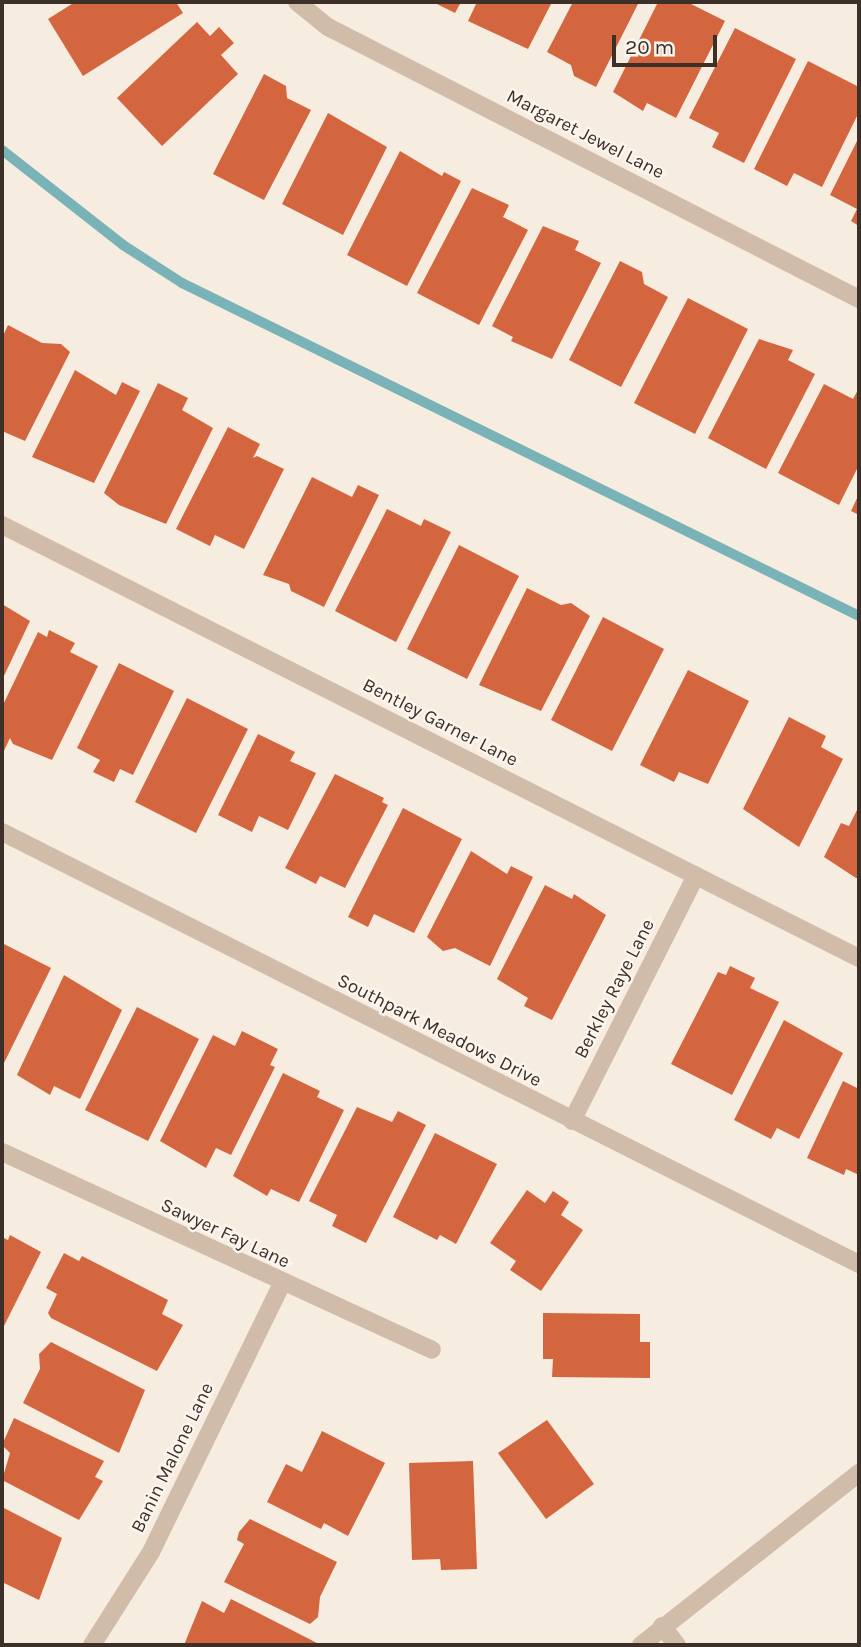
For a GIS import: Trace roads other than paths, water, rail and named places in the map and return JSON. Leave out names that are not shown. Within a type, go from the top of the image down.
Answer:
[{"type":"street","name":"Margaret Jewel Lane","points":[[297,2],[328,27],[859,299]]},
{"type":"street","name":"Bentley Garner Lane","points":[[2,525],[859,958]]},
{"type":"street","name":"Southpark Meadows Drive","points":[[2,832],[859,1264]]},
{"type":"street","name":"Berkley Raye Lane","points":[[572,1121],[696,876]]},
{"type":"street","name":"Sawyer Fay Lane","points":[[2,1152],[282,1284],[432,1350]]},
{"type":"street","name":"Banin Malone Lane","points":[[92,1645],[151,1552],[282,1284]]},
{"type":"street","points":[[640,1645],[859,1472]]},
{"type":"street","points":[[662,1626],[677,1645]]},
{"type":"waterway","points":[[2,150],[123,245],[182,283],[859,616]]}]
